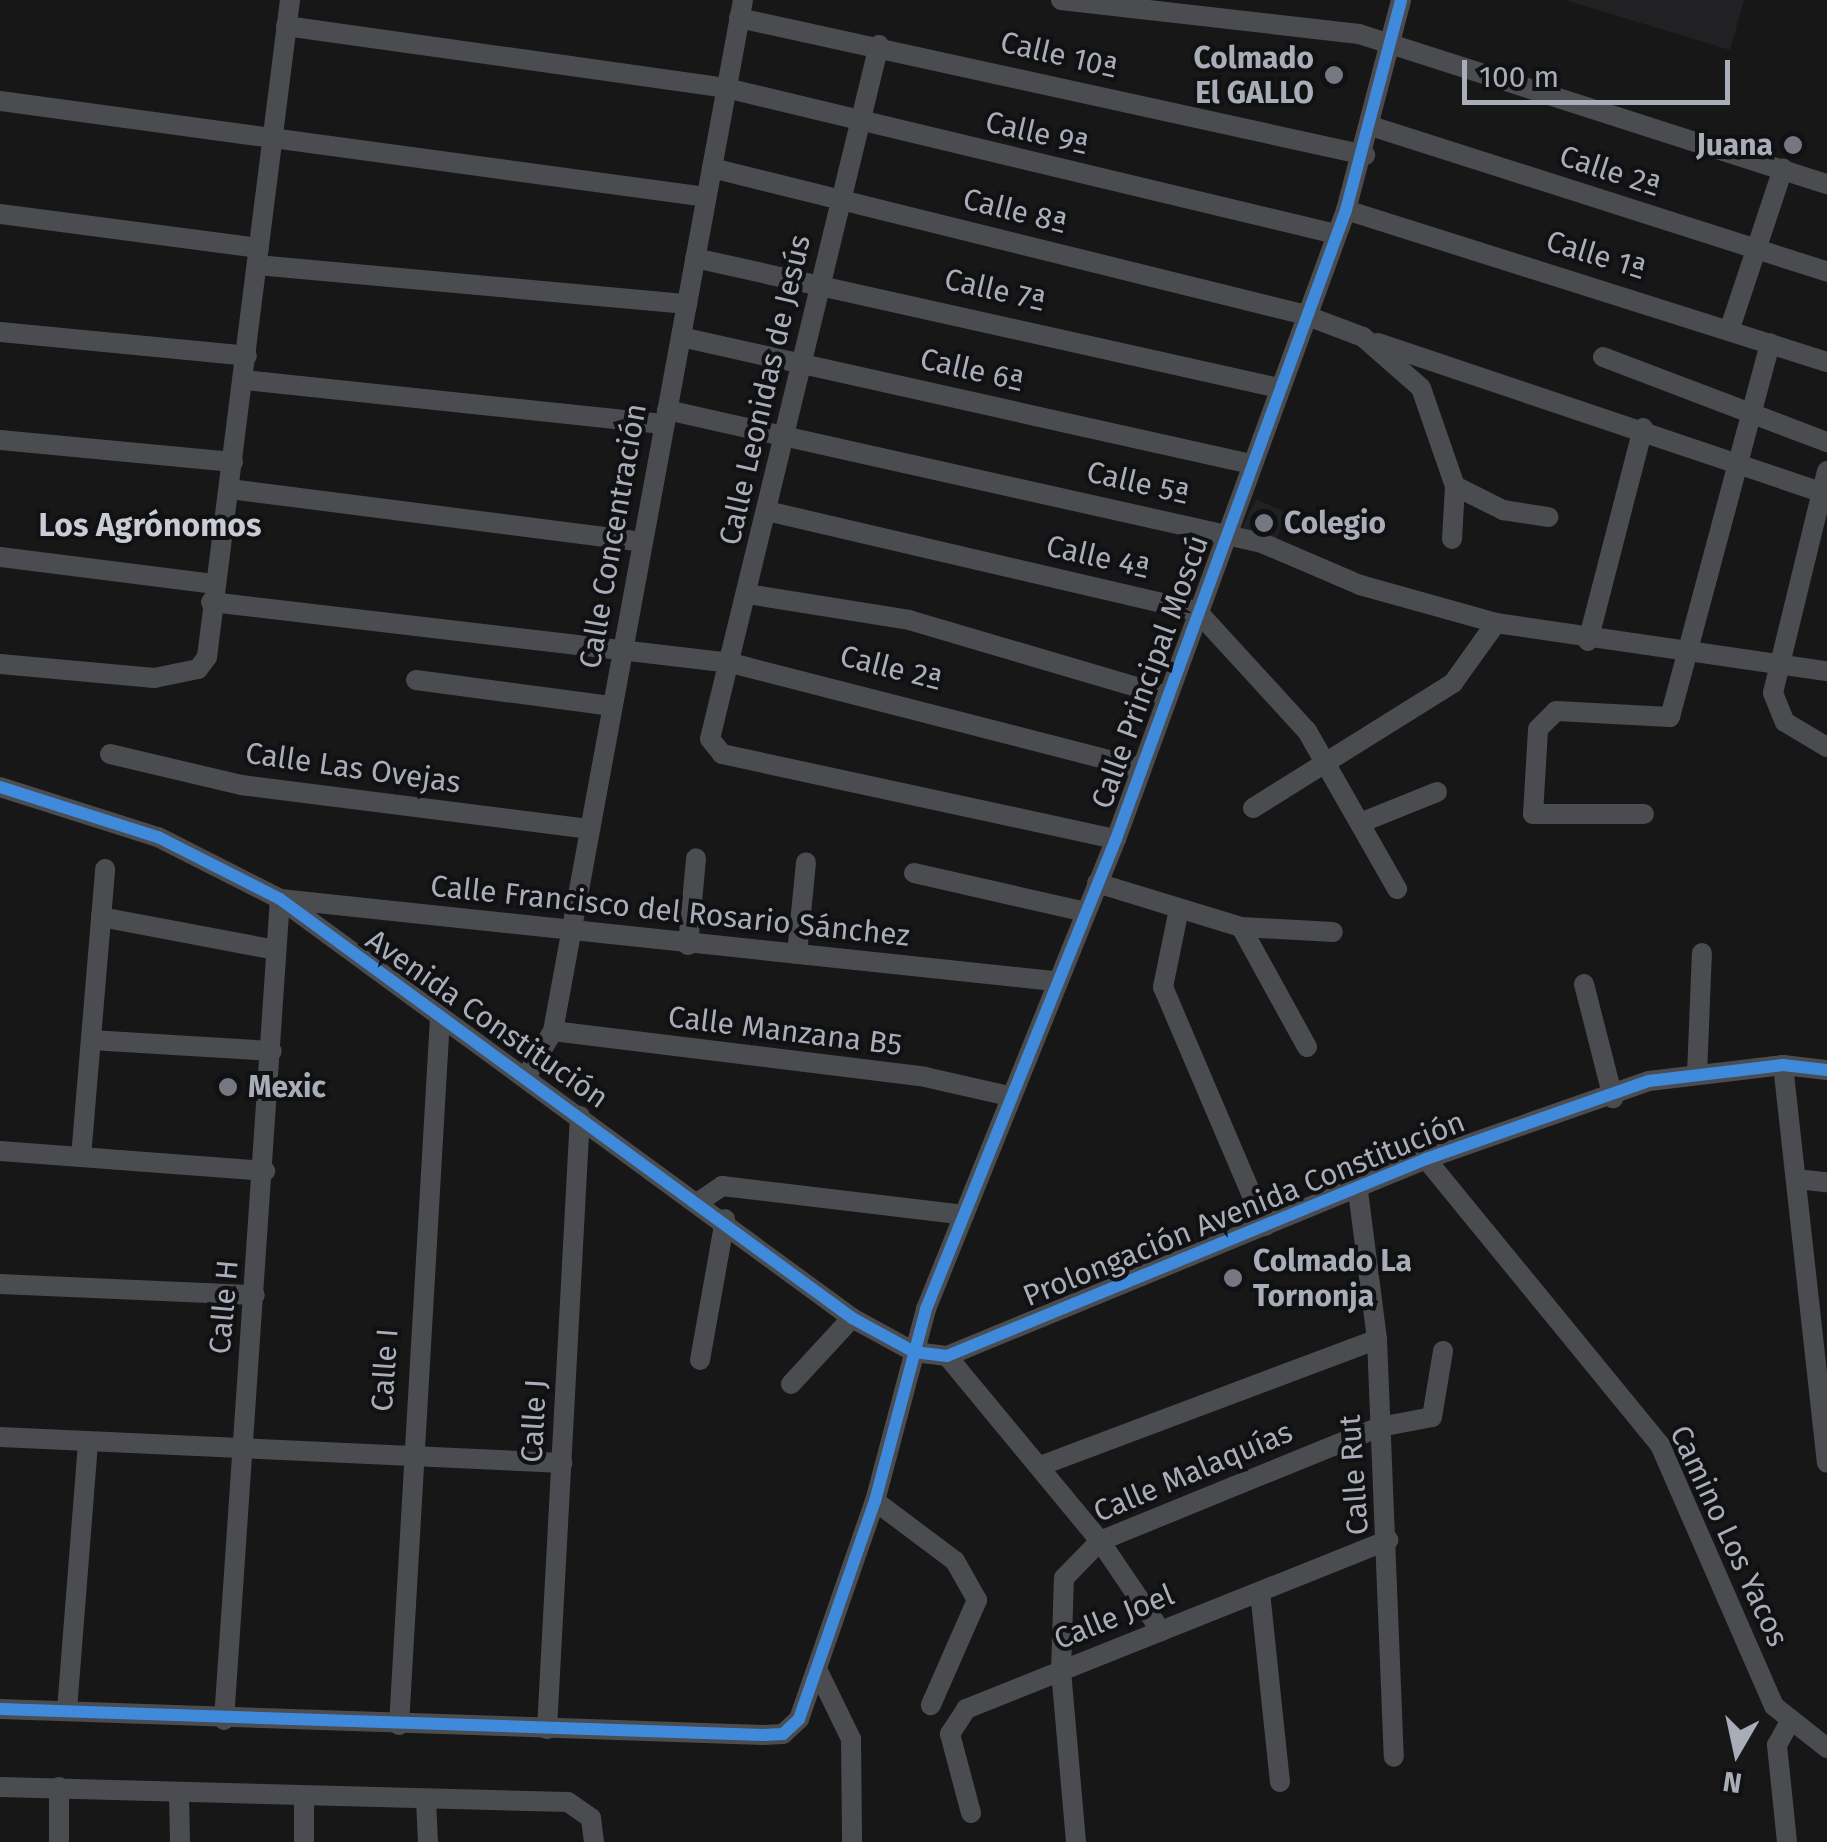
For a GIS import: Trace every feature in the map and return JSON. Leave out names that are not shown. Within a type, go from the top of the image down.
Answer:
[{"type":"street","points":[[0,664],[154,678],[198,669],[230,489],[290,0]]},
{"type":"street","points":[[1061,0],[1303,24],[1396,44],[1827,184]]},
{"type":"street","name":"Calle Principal Moscú","points":[[547,1729],[783,1734],[818,1671],[875,1501],[914,1352],[1009,1096],[1116,839],[1228,534],[1302,314],[1346,210],[1396,44],[1401,0]]},
{"type":"street","name":"Calle 10ª","points":[[741,9],[1364,156]]},
{"type":"street","name":"Calle Concentración","points":[[526,1077],[552,1031],[741,9]]},
{"type":"street","name":"Calle 9ª","points":[[286,26],[726,88],[1336,234]]},
{"type":"street","name":"Calle Leonidas de Jesús","points":[[879,44],[747,594],[714,749],[1116,839]]},
{"type":"street","points":[[0,101],[706,197]]},
{"type":"street","name":"Calle 2ª","points":[[1374,126],[1827,272]]},
{"type":"street","name":"Calle 8ª","points":[[712,168],[1302,314],[1515,395],[1643,428],[1736,466],[1821,492]]},
{"type":"street","points":[[1730,328],[1782,169]]},
{"type":"street","name":"Calle 1ª","points":[[1346,210],[1730,328],[1827,362]]},
{"type":"street","points":[[0,214],[258,256],[686,304]]},
{"type":"street","name":"Calle 7ª","points":[[695,258],[822,280],[1279,388]]},
{"type":"street","points":[[0,332],[247,356]]},
{"type":"street","name":"Calle 6ª","points":[[680,337],[1251,464]]},
{"type":"street","points":[[1363,337],[1421,388],[1455,486],[1452,539]]},
{"type":"street","points":[[1644,814],[1533,814],[1538,729],[1556,711],[1670,717],[1770,343]]},
{"type":"street","points":[[1603,357],[1749,416],[1827,442]]},
{"type":"street","name":"Calle 5ª","points":[[244,380],[666,417],[785,434],[1228,534],[1496,623],[1684,654],[1827,671]]},
{"type":"street","points":[[1588,640],[1643,428]]},
{"type":"street","points":[[0,440],[233,462]]},
{"type":"street","points":[[1827,470],[1776,665],[1774,708],[1827,747]]},
{"type":"street","points":[[1455,486],[1503,510],[1548,517]]},
{"type":"street","points":[[230,489],[643,542]]},
{"type":"street","name":"Calle 4ª","points":[[767,511],[1197,611]]},
{"type":"street","name":"Calle 2ª","points":[[0,557],[212,593],[731,663],[1140,768]]},
{"type":"street","points":[[747,594],[909,620],[1168,696]]},
{"type":"street","points":[[1197,611],[1280,696],[1327,762],[1397,889]]},
{"type":"street","points":[[1253,808],[1453,683],[1496,623]]},
{"type":"street","points":[[416,680],[612,706]]},
{"type":"street","name":"Calle Las Ovejas","points":[[110,754],[241,785],[590,830]]},
{"type":"street","name":"Avenida Constitución","points":[[0,787],[158,837],[280,900],[440,1020],[700,1200],[852,1318],[914,1352]]},
{"type":"street","points":[[1360,823],[1437,792]]},
{"type":"street","points":[[688,944],[696,858]]},
{"type":"street","points":[[798,954],[806,862]]},
{"type":"street","points":[[81,1157],[105,869]]},
{"type":"street","points":[[914,874],[1084,912]]},
{"type":"street","points":[[1097,883],[1241,927],[1333,932]]},
{"type":"street","name":"Calle Francisco del Rosario Sánchez","points":[[280,900],[1054,982]]},
{"type":"street","name":"Calle H","points":[[224,1720],[265,1171],[280,900]]},
{"type":"street","points":[[1179,909],[1164,987],[1265,1226]]},
{"type":"street","points":[[101,917],[276,950]]},
{"type":"street","points":[[1241,927],[1308,1047]]},
{"type":"street","points":[[1698,1075],[1702,953]]},
{"type":"street","points":[[1584,984],[1613,1098]]},
{"type":"street","name":"Calle I","points":[[398,1725],[409,1458],[440,1020]]},
{"type":"street","name":"Calle Manzana B5","points":[[552,1031],[926,1077],[1009,1096]]},
{"type":"street","points":[[91,1040],[272,1050]]},
{"type":"street","points":[[1783,1065],[1820,1331],[1827,1464]]},
{"type":"street","name":"Prolongación Avenida Constitución","points":[[914,1352],[947,1356],[1358,1191],[1426,1158],[1613,1098],[1698,1075],[1783,1065],[1827,1070]]},
{"type":"street","name":"Calle J","points":[[547,1729],[580,1116]]},
{"type":"street","points":[[0,1151],[265,1171]]},
{"type":"street","name":"Camino Los Yacos","points":[[1426,1158],[1660,1445],[1789,1723]]},
{"type":"street","points":[[1796,1179],[1827,1182]]},
{"type":"street","points":[[700,1200],[722,1186],[964,1215]]},
{"type":"street","name":"Calle Rut","points":[[1358,1191],[1377,1339],[1394,1757]]},
{"type":"street","points":[[700,1360],[725,1219]]},
{"type":"street","points":[[0,1284],[255,1295]]},
{"type":"street","points":[[791,1384],[852,1318]]},
{"type":"street","points":[[1040,1466],[1377,1339]]},
{"type":"street","name":"Calle Malaquías","points":[[1076,1842],[1060,1671],[1060,1587],[1100,1541],[1380,1427],[1432,1417],[1443,1352]]},
{"type":"street","points":[[947,1356],[1100,1541],[1161,1631]]},
{"type":"street","points":[[0,1437],[242,1453],[562,1463]]},
{"type":"street","points":[[67,1710],[88,1444]]},
{"type":"street","points":[[875,1501],[955,1561],[976,1600],[931,1705]]},
{"type":"street","name":"Calle Joel","points":[[971,1813],[950,1734],[966,1709],[1388,1540]]},
{"type":"street","points":[[1260,1592],[1280,1782]]},
{"type":"street","points":[[818,1671],[851,1739],[852,1842]]},
{"type":"street","points":[[0,1709],[547,1729]]},
{"type":"street","points":[[1787,1842],[1777,1745],[1789,1723],[1827,1748]]},
{"type":"street","points":[[0,1787],[568,1802],[591,1818],[594,1842]]},
{"type":"street","points":[[59,1788],[59,1842]]},
{"type":"street","points":[[179,1794],[180,1842]]},
{"type":"street","points":[[304,1796],[304,1842]]},
{"type":"street","points":[[426,1800],[428,1842]]},
{"type":"shaded area","points":[[1565,0],[1744,0],[1730,50]]},
{"type":"shaded area","name":"Colegio","points":[[1256,499],[1287,513],[1275,542],[1240,532]]},
{"type":"cycle path","points":[[0,1709],[763,1735],[783,1734],[799,1719],[875,1501],[926,1309],[1116,839],[1346,210],[1401,0]]},
{"type":"cycle path","points":[[0,787],[158,837],[280,899],[852,1318],[914,1352],[947,1356],[1426,1159],[1649,1081],[1783,1065],[1827,1070]]},
{"type":"place","name":"Colmado El GALLO","points":[[1334,75]]},
{"type":"place","name":"Juana","points":[[1793,145]]},
{"type":"place","name":"Colegio","points":[[1264,523]]},
{"type":"place","name":"Mexic","points":[[228,1087]]},
{"type":"place","name":"Colmado La Tornonja","points":[[1233,1278]]},
{"type":"district","name":"Los Agrónomos","points":[[150,525]]}]
